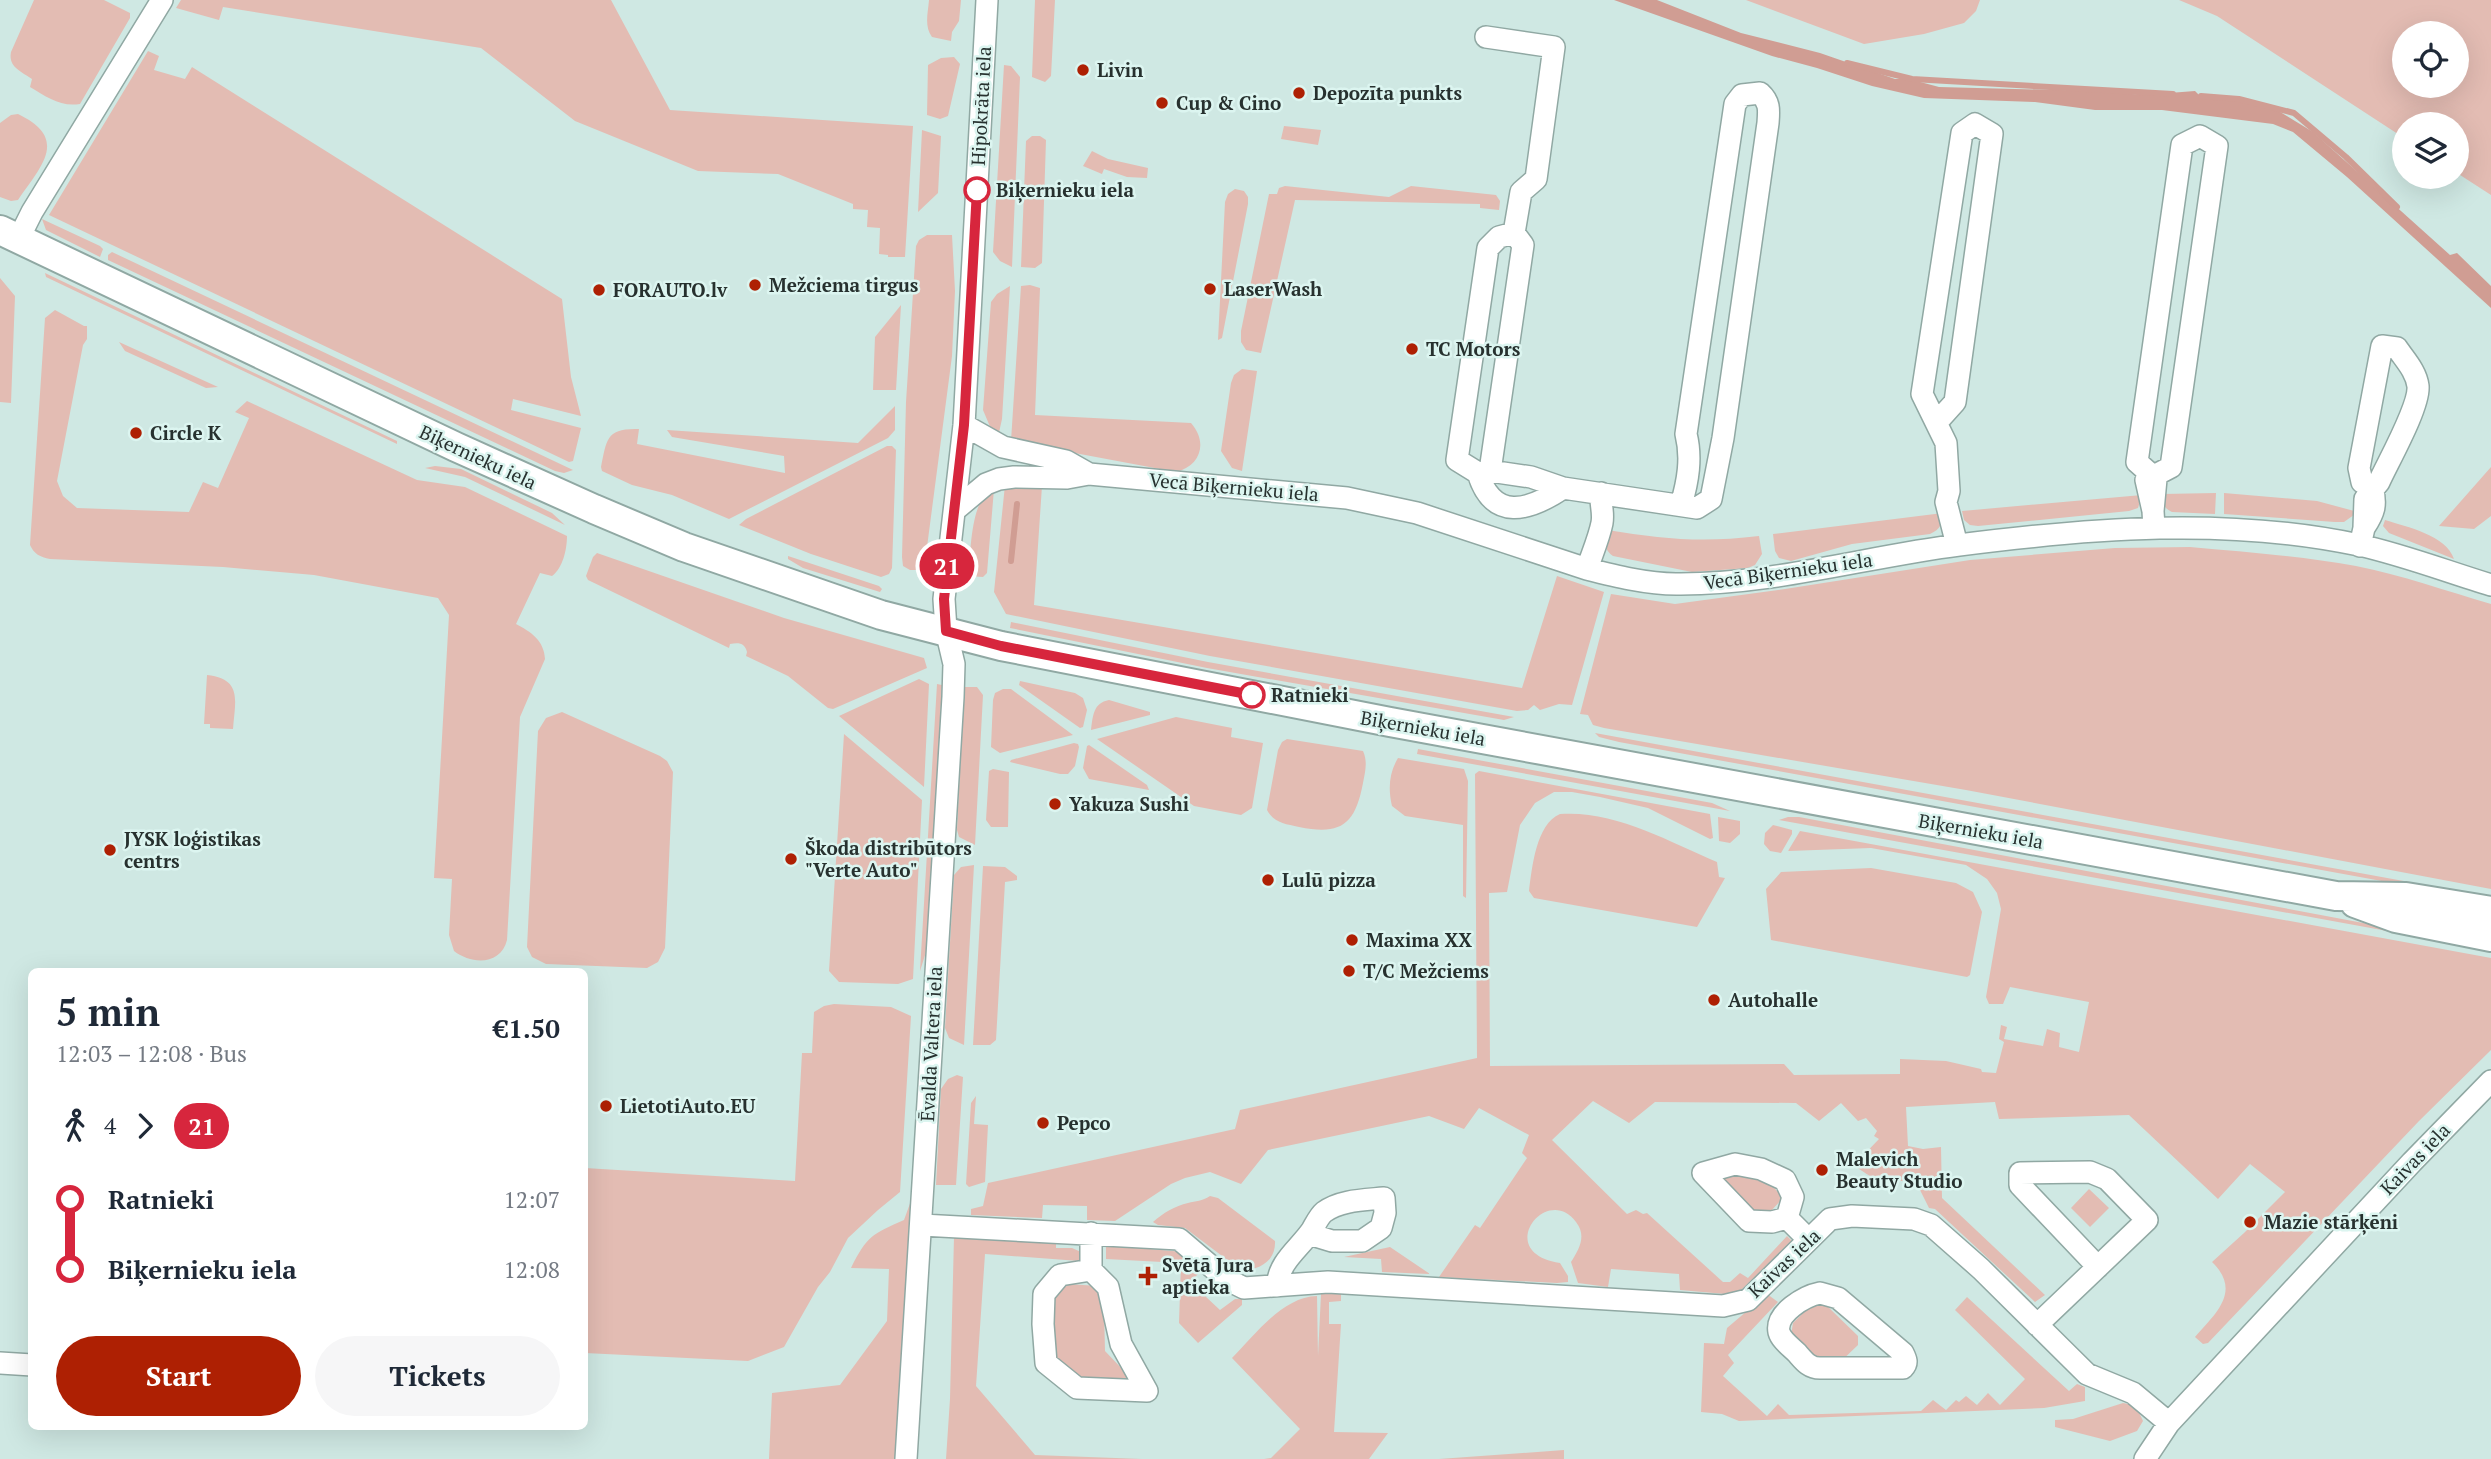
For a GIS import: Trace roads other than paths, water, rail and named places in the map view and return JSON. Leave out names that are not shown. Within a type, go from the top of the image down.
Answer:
[{"type":"main road","name":"Biķernieku iela","points":[[9,235],[605,514],[684,547],[881,615],[1001,646],[1390,722],[2336,896],[2406,897],[2491,911]]},
{"type":"main road","name":"Biķernieku iela","points":[[2336,896],[2396,918],[2491,937]]},
{"type":"street","points":[[9,235],[32,212],[162,0]]},
{"type":"street","name":"Hipokrāta iela","points":[[946,631],[944,599],[964,425],[987,0]]},
{"type":"street","points":[[1486,37],[1554,47],[1536,179],[1521,192],[1514,233],[1523,245],[1482,485],[1491,497],[1514,508],[1539,504],[1563,488]]},
{"type":"street","points":[[1514,233],[1499,237],[1488,248],[1457,460],[1484,472],[1531,477],[1600,499],[1697,508],[1711,499],[1723,438],[1768,123],[1769,107],[1766,99],[1760,93],[1742,95],[1735,104],[1686,433],[1690,450],[1681,505]]},
{"type":"street","points":[[1937,422],[1955,402],[1992,135],[1975,124],[1962,133],[1922,394],[1946,443],[1949,491],[1946,502],[1956,537]]},
{"type":"street","points":[[2154,519],[2146,480],[2155,481],[2171,467],[2217,146],[2200,136],[2182,145],[2137,463],[2155,481]]},
{"type":"street","points":[[2362,537],[2365,499],[2372,487],[2379,482],[2405,429],[2418,389],[2414,373],[2397,348],[2382,346],[2359,468],[2362,482],[2372,487]]},
{"type":"street","name":"Vecā Biķernieku iela","points":[[964,425],[1003,447],[1066,461],[1089,474]]},
{"type":"street","name":"Vecā Biķernieku iela","points":[[955,510],[986,484],[999,479],[1068,478],[1089,474],[1347,498],[1417,513],[1590,559],[1613,576],[1673,584],[1716,583],[1815,570],[1956,537],[2062,534],[2154,519],[2300,536],[2362,537],[2491,585]]},
{"type":"street","points":[[1590,559],[1602,526],[1600,499]]},
{"type":"street","name":"Ēvalda Valtera iela","points":[[906,1459],[953,697],[954,664],[946,631]]},
{"type":"street","name":"Kaivas iela","points":[[2145,1459],[2169,1423],[2412,1161],[2491,1081]]},
{"type":"street","points":[[2037,1325],[2098,1267],[2147,1220],[2107,1179],[2090,1172],[2020,1173],[2020,1185],[2098,1267]]},
{"type":"street","name":"Kaivas iela","points":[[922,1225],[1179,1239],[1226,1279],[1244,1289],[1328,1282],[1723,1306],[1748,1300],[1830,1219],[1852,1216],[1914,1219],[1931,1225],[2087,1374],[2133,1393],[2169,1423]]},
{"type":"street","points":[[1787,1218],[1808,1239]]},
{"type":"street","points":[[1091,1233],[1091,1270],[1108,1287],[1121,1344],[1147,1391],[1077,1388],[1046,1363],[1044,1294],[1060,1275],[1091,1270]]},
{"type":"street","points":[[1277,1286],[1282,1268],[1309,1234]]},
{"type":"street","points":[[1772,1277],[1798,1302]]},
{"type":"street","points":[[1821,1293],[1838,1298],[1903,1353],[1906,1365],[1903,1368],[1819,1368],[1808,1365],[1780,1335],[1781,1319],[1798,1302],[1809,1295],[1821,1293]]},
{"type":"street","points":[[0,1363],[28,1365]]},
{"type":"waterway","points":[[1847,63],[1912,79],[2173,94]]},
{"type":"waterway","points":[[2201,96],[2239,99],[2294,113],[2346,157],[2397,207]]},
{"type":"waterway","points":[[1011,561],[1017,504]]},
{"type":"place","name":"Livin","points":[[1083,70]]},
{"type":"place","name":"Depozīta punkts","points":[[1299,93]]},
{"type":"place","name":"Cup & Cino","points":[[1162,103]]},
{"type":"place","name":"Biķernieku iela","points":[[977,190]]},
{"type":"place","name":"Mežciema tirgus","points":[[755,285]]},
{"type":"place","name":"LaserWash","points":[[1210,289]]},
{"type":"place","name":"FORAUTO.lv","points":[[599,290]]},
{"type":"place","name":"TC Motors","points":[[1412,349]]},
{"type":"place","name":"Circle K","points":[[136,433]]},
{"type":"place","name":"Ratnieki","points":[[1252,695]]},
{"type":"place","name":"Yakuza Sushi","points":[[1055,804]]},
{"type":"place","name":"JYSK loģistikas centrs","points":[[110,850]]},
{"type":"place","name":"Škoda distribūtors \"Verte Auto\"","points":[[791,859]]},
{"type":"place","name":"Lulū pizza","points":[[1268,880]]},
{"type":"place","name":"Maxima XX","points":[[1352,940]]},
{"type":"place","name":"T/C Mežciems","points":[[1349,971]]},
{"type":"place","name":"Autohalle","points":[[1714,1000]]},
{"type":"place","name":"LietotiAuto.EU","points":[[606,1106]]},
{"type":"place","name":"Pepco","points":[[1043,1123]]},
{"type":"place","name":"Malevich Beauty Studio","points":[[1822,1170]]},
{"type":"place","name":"Mazie stārķēni","points":[[2250,1222]]},
{"type":"place","name":"Svētā Jura aptieka","points":[[1148,1276]]}]
